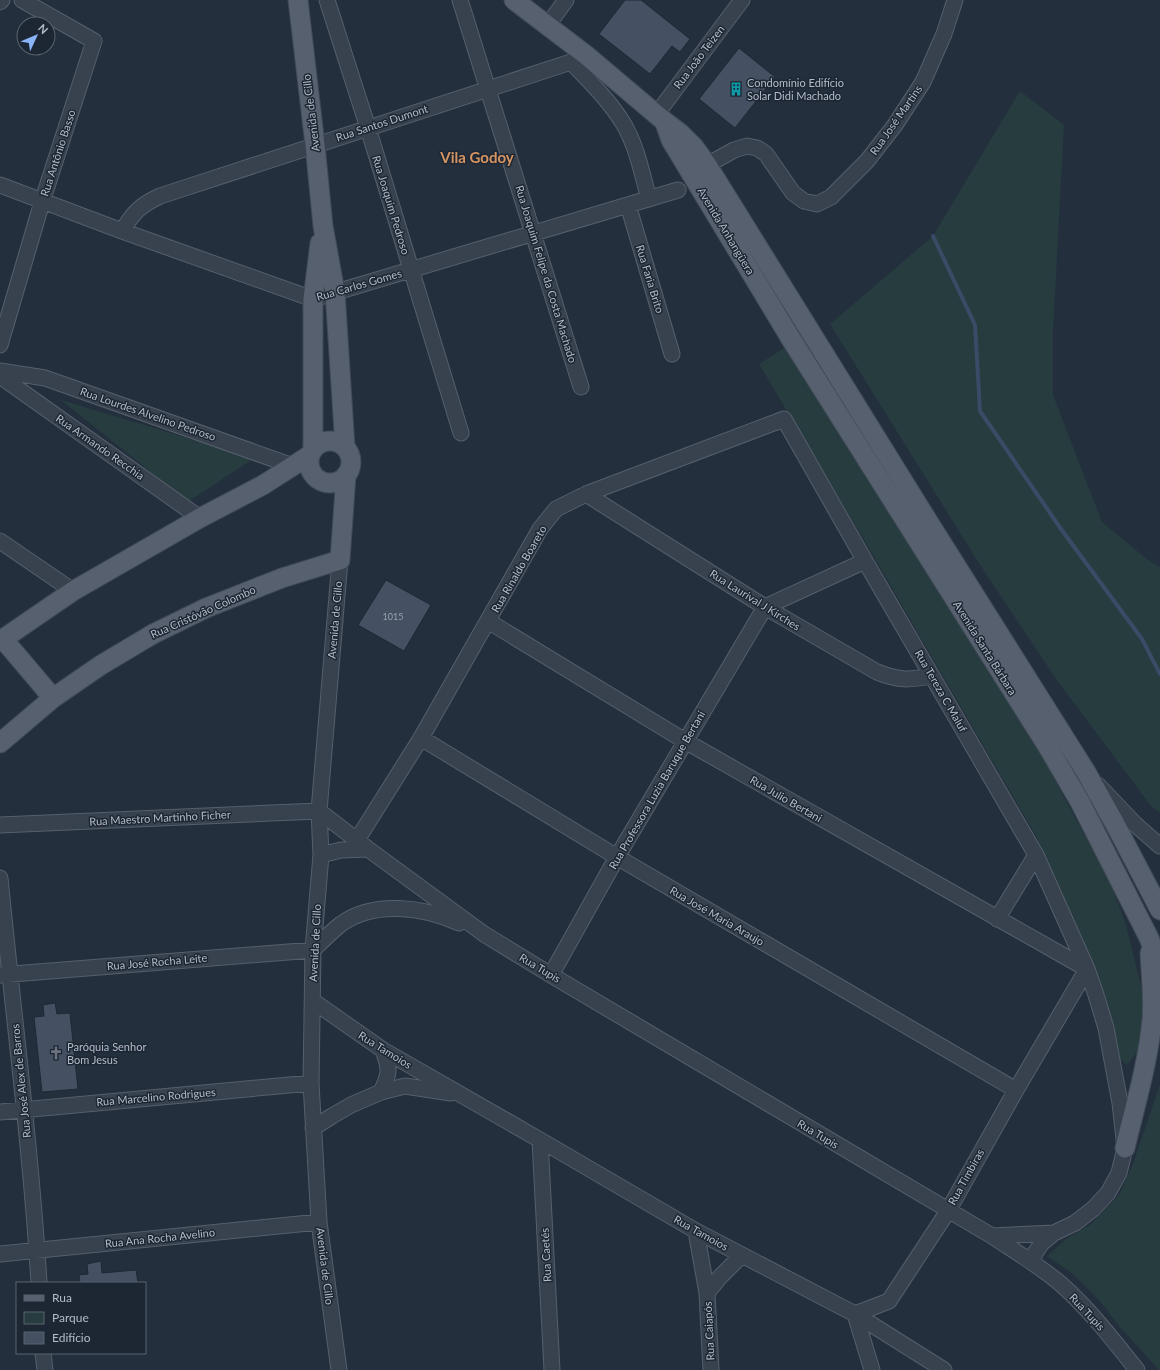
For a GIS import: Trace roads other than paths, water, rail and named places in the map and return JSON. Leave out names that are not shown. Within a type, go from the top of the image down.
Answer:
[{"type":"main road","name":"Avenida de Cillo","points":[[298,0],[323,226],[335,292],[345,447]]},
{"type":"main road","name":"Avenida Anhangüera","points":[[514,0],[547,26],[579,59],[680,133],[694,147],[707,164],[807,327]]},
{"type":"main road","name":"Avenida Anhangüera","points":[[660,118],[671,140],[791,339]]},
{"type":"main road","name":"Avenida de Cillo","points":[[312,452],[313,299],[323,226]]},
{"type":"main road","name":"Avenida Santa Bárbara","points":[[807,327],[1086,772],[1160,910]]},
{"type":"main road","name":"Avenida Santa Bárbara","points":[[791,339],[1048,747],[1080,802],[1149,938],[1160,968]]},
{"type":"main road","points":[[53,698],[2,640],[73,591],[200,518],[263,485],[293,466],[312,452],[318,445],[332,441],[339,443],[345,447],[351,458],[351,464],[346,475],[341,480],[327,482],[317,478],[263,485]]},
{"type":"main road","points":[[312,452],[309,462],[311,469],[336,501],[344,516]]},
{"type":"main road","name":"Avenida de Cillo","points":[[340,560],[346,475]]},
{"type":"main road","name":"Rua Cristóvão Colombo","points":[[0,743],[53,698],[101,665],[153,634],[206,608],[282,578],[340,560]]},
{"type":"main road","points":[[22,661],[26,623]]},
{"type":"main road","points":[[1125,1148],[1144,1071],[1152,1021],[1153,1001],[1149,938]]},
{"type":"street","name":"Rua Antônio Basso","points":[[0,346],[42,202],[94,41],[22,0]]},
{"type":"street","name":"Rua Joaquim Pedroso","points":[[327,0],[368,128],[461,433]]},
{"type":"street","name":"Rua Joaquim Felipe da Costa Machado","points":[[460,0],[581,387]]},
{"type":"street","points":[[547,26],[566,0]]},
{"type":"street","name":"Rua João Teizen","points":[[660,118],[742,0]]},
{"type":"street","name":"Rua José Martins","points":[[707,164],[734,150],[747,146],[757,148],[766,154],[793,193],[804,201],[817,204],[831,197],[872,155],[895,125],[923,82],[944,34],[955,0]]},
{"type":"street","name":"Rua Santos Dumont","points":[[122,231],[133,214],[145,203],[160,196],[579,59]]},
{"type":"street","points":[[579,59],[623,124],[634,148],[650,199]]},
{"type":"street","name":"Rua Carlos Gomes","points":[[0,185],[42,202],[313,299],[678,190]]},
{"type":"street","name":"Rua Faria Brito","points":[[628,205],[672,354]]},
{"type":"street","name":"Rua Lourdes Alvelino Pedroso","points":[[0,371],[45,378],[293,466]]},
{"type":"street","name":"Rua Armando Recchia","points":[[0,376],[200,518]]},
{"type":"street","name":"Rua Rinaldo Boareto","points":[[363,844],[420,738],[540,529],[556,509],[586,494],[784,419]]},
{"type":"street","name":"Rua Tereza C Maluf","points":[[784,419],[1036,855],[1088,969],[1106,1028],[1120,1103],[1125,1148],[1119,1173],[1108,1193],[1093,1209],[1075,1223],[1054,1232]]},
{"type":"street","name":"Rua Laurival J Kirches","points":[[586,494],[765,607],[877,672],[893,678],[910,680],[932,676]]},
{"type":"street","points":[[0,541],[73,591]]},
{"type":"street","name":"Avenida de Cillo","points":[[339,1370],[319,1222],[311,1082],[313,950],[321,855],[319,811],[340,560]]},
{"type":"street","points":[[765,607],[865,561]]},
{"type":"street","name":"Rua Professora Luzia Baruque Bertani","points":[[551,975],[617,857],[765,607]]},
{"type":"street","name":"Rua Julio Bertani","points":[[488,621],[685,741],[1088,969]]},
{"type":"street","name":"Rua José Maria Araujo","points":[[420,738],[617,857],[1016,1090]]},
{"type":"street","points":[[1086,772],[1136,825],[1160,846]]},
{"type":"street","name":"Rua Maestro Martinho Ficher","points":[[0,826],[319,811]]},
{"type":"street","name":"Rua Tupis","points":[[319,811],[484,934],[992,1236],[1033,1262],[1062,1286],[1090,1314],[1133,1366],[1145,1370]]},
{"type":"street","points":[[321,855],[348,850],[363,844]]},
{"type":"street","points":[[997,918],[1036,855]]},
{"type":"street","name":"Rua José Alex de Barros","points":[[0,878],[4,975],[24,1109],[39,1282]]},
{"type":"street","points":[[411,909],[424,899],[427,892]]},
{"type":"street","name":"Rua Tupis","points":[[313,950],[341,924],[362,914],[384,908],[411,909],[444,916],[484,934]]},
{"type":"street","name":"Rua José Rocha Leite","points":[[4,975],[313,950]]},
{"type":"street","name":"Rua Timbiras","points":[[855,1314],[889,1301],[948,1211],[1016,1090],[1088,969]]},
{"type":"street","name":"Rua Tamoios","points":[[313,1001],[383,1050],[696,1231],[855,1314],[944,1370]]},
{"type":"street","points":[[381,1092],[388,1077],[388,1066],[383,1050]]},
{"type":"street","name":"Rua Marcelino Rodrigues","points":[[0,1112],[311,1082]]},
{"type":"street","name":"Rua Tamoios","points":[[313,1128],[351,1105],[381,1092],[405,1086],[460,1094]]},
{"type":"street","name":"Rua Caetés","points":[[540,1140],[552,1370]]},
{"type":"street","name":"Rua Ana Rocha Avelino","points":[[0,1254],[319,1222]]},
{"type":"street","name":"Rua Caiapós","points":[[696,1231],[708,1293],[711,1370]]},
{"type":"street","points":[[992,1236],[1054,1232]]},
{"type":"street","points":[[1033,1262],[1035,1253],[1042,1242],[1054,1232]]},
{"type":"street","name":"Rua Caiapós","points":[[708,1293],[720,1277],[742,1255]]},
{"type":"street","points":[[855,1314],[872,1370]]},
{"type":"street","points":[[44,1354],[44,1370]]},
{"type":"waterway","points":[[933,236],[975,325],[980,411],[1061,529],[1142,639],[1160,674]]},
{"type":"place","name":"Condomínio Edifício Solar Didi Machado","points":[[736,89]]},
{"type":"place","name":"Paróquia Senhor Bom Jesus","points":[[56,1053]]},
{"type":"district","name":"Vila Godoy","points":[[477,158]]}]
